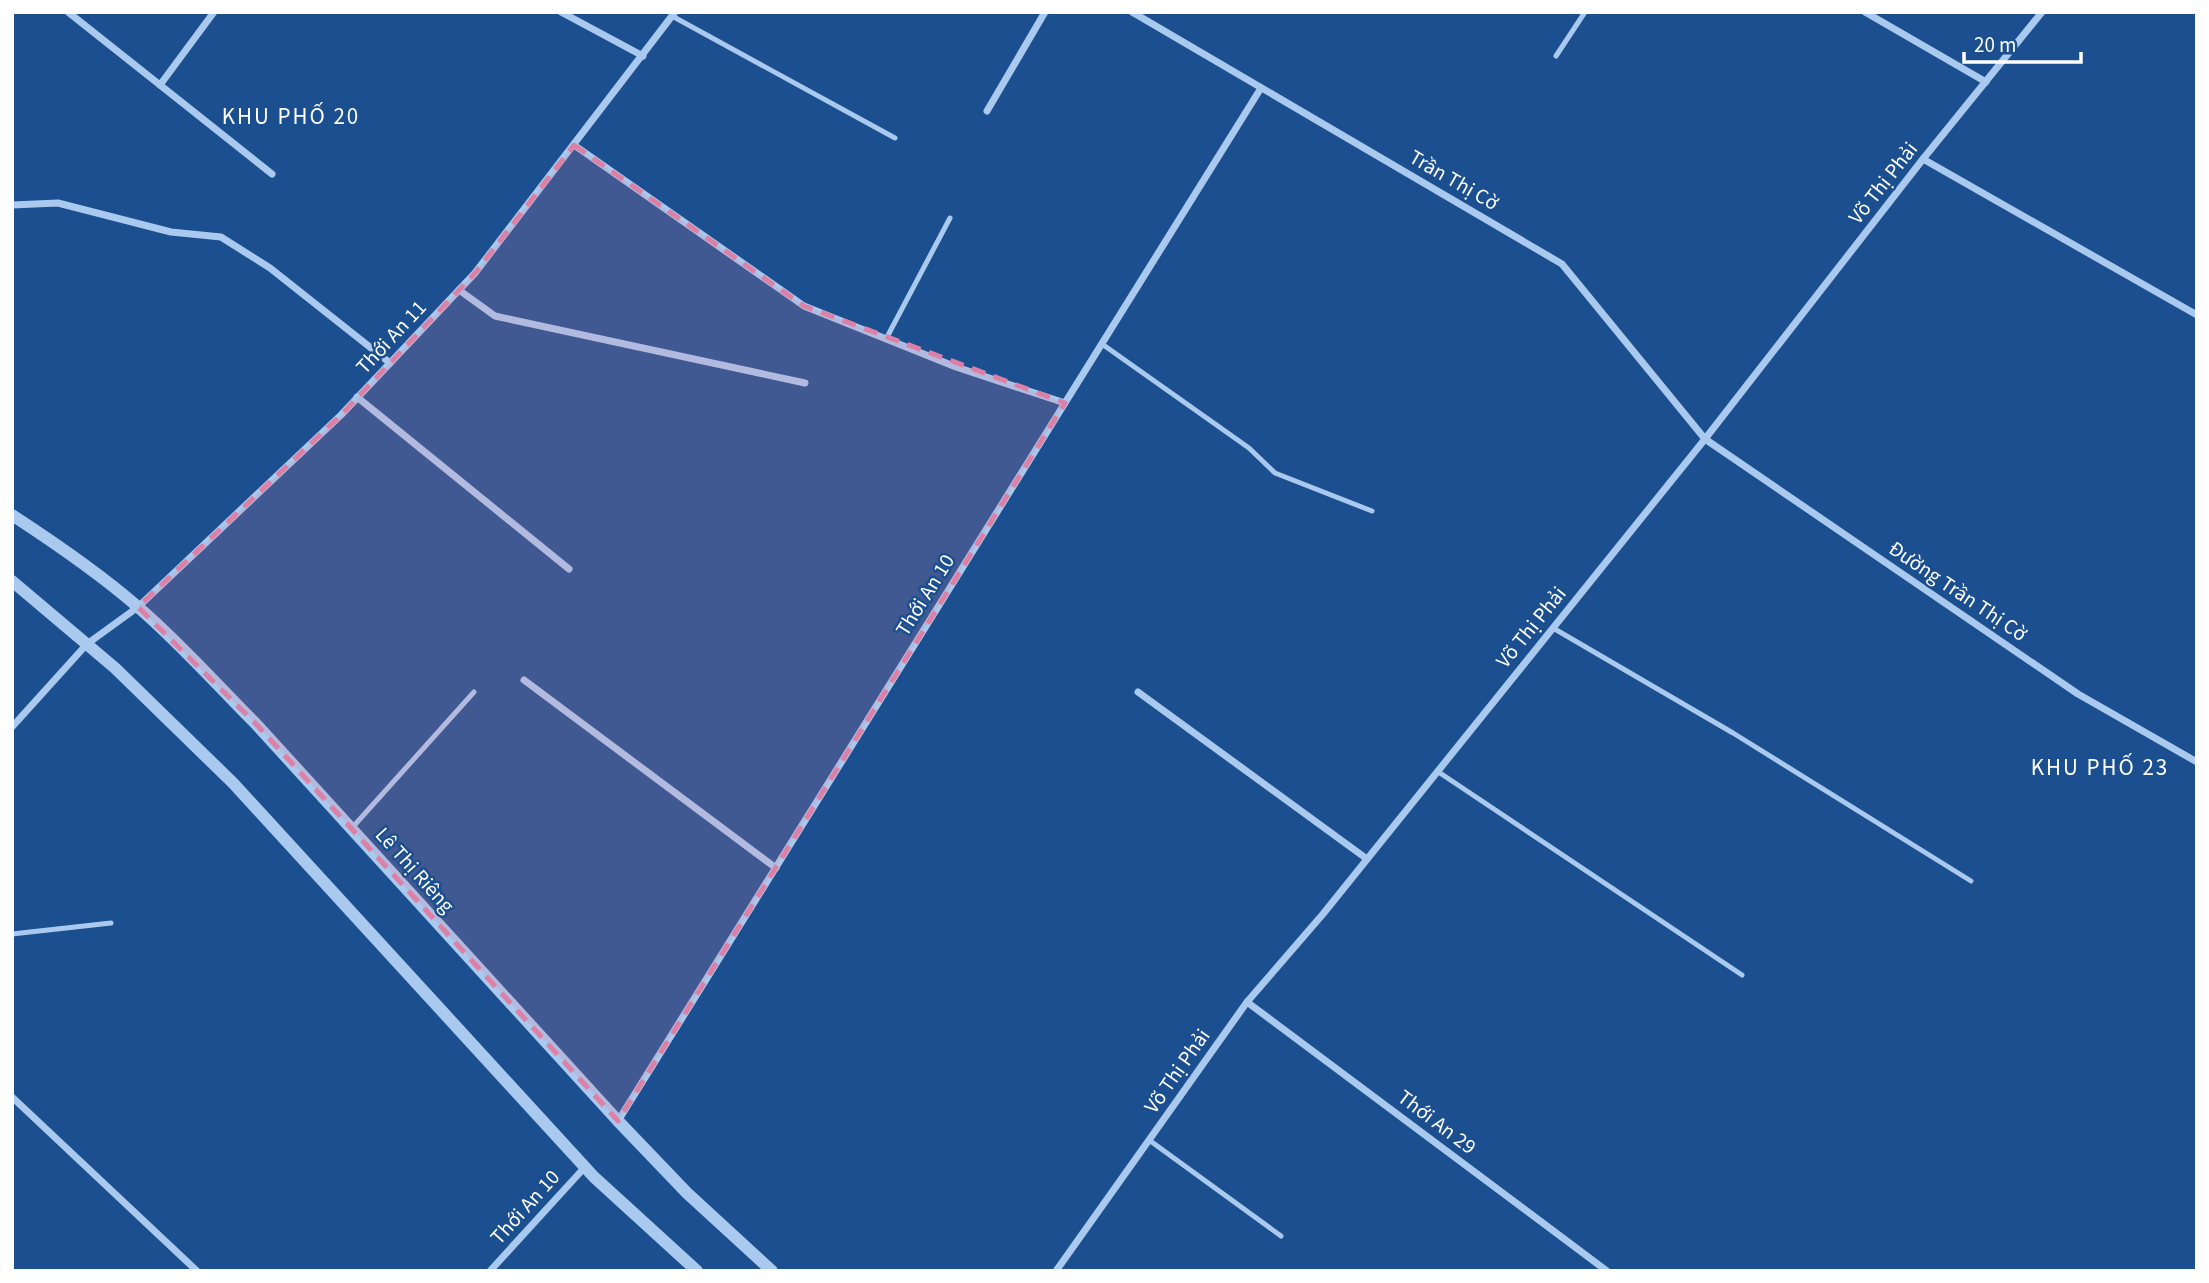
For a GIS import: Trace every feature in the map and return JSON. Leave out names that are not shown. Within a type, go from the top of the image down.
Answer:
[{"type":"street","points":[[68,12],[272,174]]},
{"type":"street","points":[[160,85],[214,12]]},
{"type":"street","points":[[561,12],[643,56]]},
{"type":"street","points":[[987,111],[1045,12]]},
{"type":"street","name":"Trần Thị Cờ","points":[[1132,12],[1562,264],[1705,439]]},
{"type":"street","points":[[1865,12],[1986,82]]},
{"type":"street","name":"Võ Thị Phải","points":[[1056,1271],[1247,1002],[1367,859],[1705,439],[1923,159],[2042,12]]},
{"type":"street","name":"Thới An 11","points":[[12,727],[87,644],[138,607],[357,397],[475,273],[674,14]]},
{"type":"street","name":"Thới An 10","points":[[618,1121],[1261,88]]},
{"type":"street","points":[[574,145],[804,306],[956,367],[1065,403]]},
{"type":"street","points":[[1923,159],[2197,315]]},
{"type":"street","points":[[12,205],[58,203],[171,232],[221,237],[270,268],[390,363]]},
{"type":"street","points":[[459,290],[495,316],[805,383]]},
{"type":"street","points":[[357,397],[569,569]]},
{"type":"street","name":"Đường Trần Thị Cờ","points":[[1705,439],[2078,694],[2197,762]]},
{"type":"street","name":"Lê Thị Riêng","points":[[12,516],[57,545],[138,607],[256,724],[618,1121],[687,1193],[772,1271]]},
{"type":"street","points":[[12,581],[115,668],[233,783],[585,1167],[697,1271]]},
{"type":"street","points":[[524,680],[776,868]]},
{"type":"street","points":[[1138,692],[1367,859]]},
{"type":"street","name":"Thới An 29","points":[[1247,1002],[1607,1271]]},
{"type":"street","points":[[12,1097],[197,1271]]},
{"type":"street","name":"Thới An 10","points":[[490,1271],[585,1167]]},
{"type":"lane","points":[[1556,57],[1585,12]]},
{"type":"lane","points":[[674,14],[895,138]]},
{"type":"lane","points":[[886,339],[950,218]]},
{"type":"lane","points":[[1101,344],[1249,448],[1275,473],[1373,512]]},
{"type":"lane","points":[[1553,628],[1733,733],[1971,881]]},
{"type":"lane","points":[[351,828],[474,692]]},
{"type":"lane","points":[[1437,771],[1742,975]]},
{"type":"lane","points":[[12,934],[111,923]]},
{"type":"lane","points":[[1149,1140],[1281,1236]]},
{"type":"highlighted area","points":[[574,145],[804,306],[1065,403],[618,1121],[256,724],[138,607],[341,415],[475,273]]},
{"type":"district","name":"KHU PHỐ 20","points":[[291,116]]},
{"type":"district","name":"KHU PHỐ 23","points":[[2100,767]]}]
